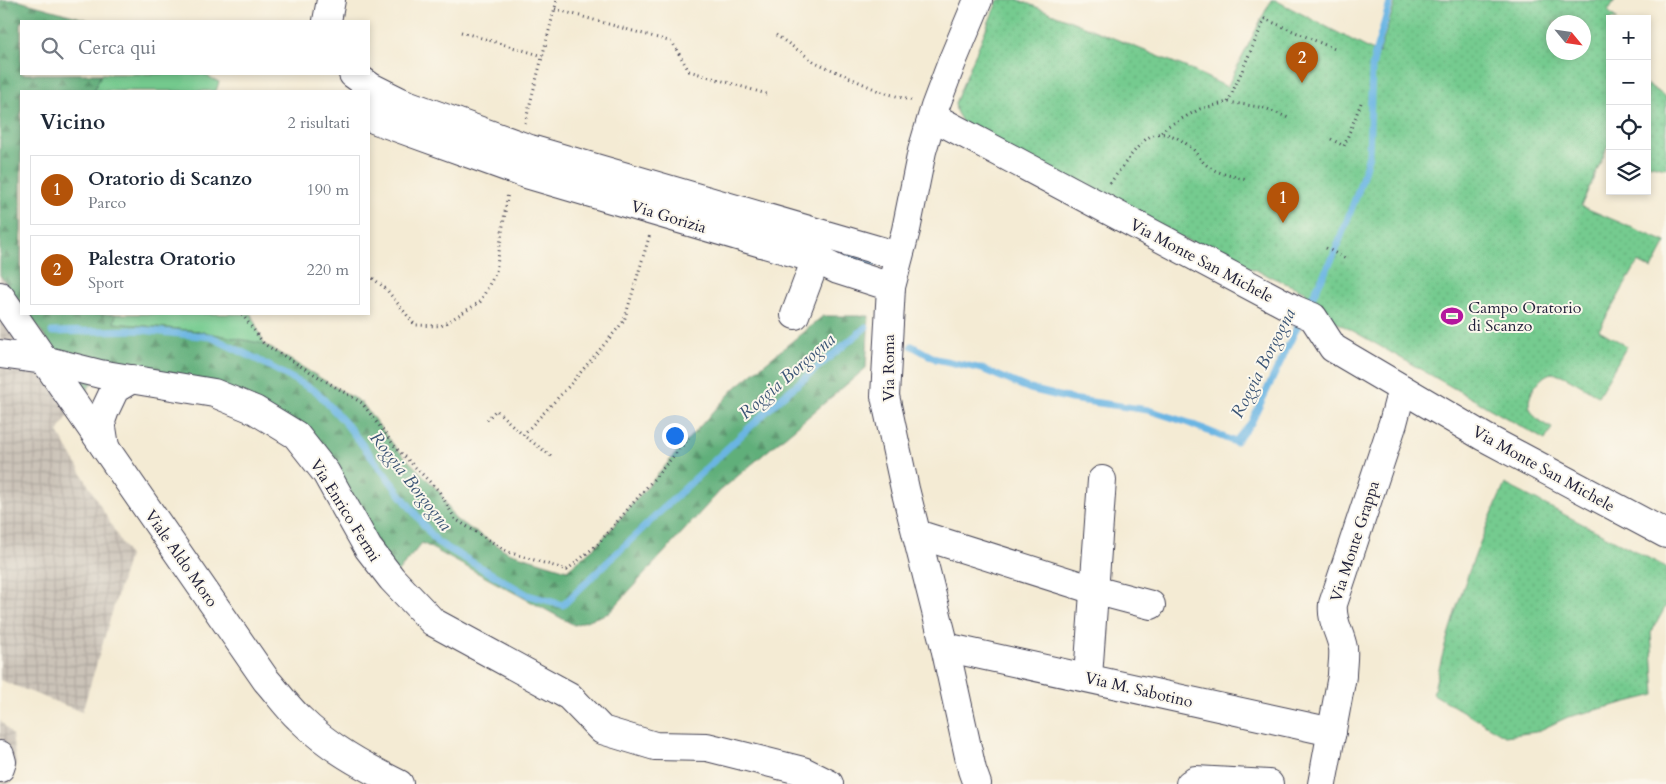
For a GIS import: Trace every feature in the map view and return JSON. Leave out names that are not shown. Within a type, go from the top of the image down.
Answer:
[{"type":"street","points":[[327,20],[331,0]]},
{"type":"street","name":"Via Roma","points":[[974,779],[945,647],[905,488],[885,396],[891,287],[906,230],[922,151],[952,62],[978,0]]},
{"type":"street","name":"Via Gorizia","points":[[337,75],[358,90]]},
{"type":"street","name":"Via Gorizia","points":[[370,109],[376,120],[476,157],[522,159],[821,233],[898,256]]},
{"type":"street","name":"Via Monte San Michele","points":[[934,112],[1307,315],[1332,348],[1555,476],[1666,534]]},
{"type":"street","name":"Via Gorizia","points":[[522,159],[658,213],[816,259],[838,270],[891,287]]},
{"type":"street","points":[[795,315],[816,259],[821,233]]},
{"type":"street","name":"Viale Aldo Moro","points":[[0,296],[266,680],[298,717],[326,742],[358,764],[399,784]]},
{"type":"street","name":"Via Enrico Fermi","points":[[0,354],[44,360],[100,374],[214,393],[256,410],[296,434],[326,473],[368,548],[392,579],[433,622],[569,696],[602,730],[655,746],[707,747],[802,771],[829,784]]},
{"type":"street","points":[[105,447],[101,421],[105,410],[115,389],[132,379]]},
{"type":"street","name":"Via Monte Grappa","points":[[1322,784],[1342,676],[1342,647],[1333,617],[1334,604],[1393,423],[1402,389]]},
{"type":"street","points":[[1088,677],[1102,480]]},
{"type":"street","points":[[917,534],[1094,590],[1151,605]]},
{"type":"street","name":"Via M. Sabotino","points":[[945,647],[1332,732]]},
{"type":"street","points":[[0,756],[2,762],[0,768]]},
{"type":"street","points":[[1190,784],[1194,784],[1195,780],[1269,784]]},
{"type":"path","points":[[370,276],[386,289],[415,325],[441,326],[480,302],[496,272],[501,232],[522,159],[543,56],[557,0]]},
{"type":"path","points":[[555,9],[672,42],[689,71],[770,95]]},
{"type":"path","points":[[1228,102],[1264,19],[1338,50]]},
{"type":"path","points":[[461,32],[543,56]]},
{"type":"path","points":[[776,35],[814,62],[879,91],[934,112]]},
{"type":"path","points":[[1108,186],[1145,140],[1161,133],[1168,126],[1200,109],[1228,102],[1265,108],[1291,119]]},
{"type":"path","points":[[1331,139],[1344,146],[1361,103]]},
{"type":"path","points":[[1161,133],[1169,134],[1179,140],[1196,152],[1204,164],[1222,174],[1247,179]]},
{"type":"path","points":[[522,436],[569,386],[624,322],[658,213]]},
{"type":"path","points":[[1326,248],[1346,259]]},
{"type":"path","points":[[243,315],[264,344],[362,403],[396,448],[439,491],[455,519],[508,552],[567,570],[598,544],[689,438]]},
{"type":"path","points":[[487,420],[496,410],[522,436],[551,456]]},
{"type":"shaded area","points":[[0,275],[20,302],[20,315],[29,315],[52,346],[75,404],[58,432],[129,556],[82,712],[0,680]]},
{"type":"shaded area","points":[[0,720],[12,735],[16,764],[10,784],[0,784]]},
{"type":"green space","points":[[0,0],[16,0],[88,20],[20,20],[20,75],[101,75],[94,90],[20,90],[20,303],[0,275]]},
{"type":"green space","points":[[998,0],[1019,0],[1185,67],[1227,87],[1271,0],[1275,0],[1379,54],[1396,0],[1615,0],[1608,11],[1612,15],[1606,15],[1606,150],[1581,206],[1666,242],[1652,269],[1638,262],[1599,330],[1627,346],[1598,396],[1557,373],[1548,374],[1535,386],[1530,398],[1530,408],[1536,418],[1552,428],[1545,440],[1355,332],[1328,318],[1301,312],[1306,292],[1115,209],[967,131],[956,111],[955,103]]},
{"type":"green space","points":[[101,75],[205,75],[219,82],[216,90],[94,90]]},
{"type":"green space","points":[[1651,87],[1666,97],[1666,168],[1651,165]]},
{"type":"green space","points":[[29,315],[116,315],[114,323],[198,331],[264,344],[362,403],[396,448],[439,491],[455,519],[508,552],[567,570],[598,544],[689,438],[736,387],[823,316],[869,316],[866,368],[720,491],[609,613],[574,625],[422,543],[392,579],[326,473],[255,410],[100,374],[75,404],[52,346]]},
{"type":"green space","points":[[116,315],[251,315],[264,344],[198,331],[114,323]]},
{"type":"green space","points":[[1505,484],[1666,567],[1666,606],[1651,633],[1655,695],[1568,717],[1536,732],[1505,736],[1433,694],[1439,667],[1463,588]]},
{"type":"waterway","name":"Roggia Borgogna","points":[[1306,309],[1333,257],[1359,189],[1369,155],[1372,68],[1391,0]]},
{"type":"waterway","points":[[838,254],[873,264]]},
{"type":"waterway","name":"Roggia Borgogna","points":[[912,346],[936,359],[982,369],[1030,389],[1071,399],[1148,410],[1186,422],[1235,442],[1251,423],[1301,319]]},
{"type":"waterway","name":"Roggia Borgogna","points":[[52,332],[140,330],[211,337],[258,360],[317,392],[347,425],[437,542],[528,595],[563,605],[782,397],[866,327]]},
{"type":"place","name":"Palestra Oratorio","points":[[1302,83]]},
{"type":"place","name":"Oratorio di Scanzo","points":[[1283,223]]},
{"type":"place","name":"Campo Oratorio di Scanzo","points":[[1452,316]]}]
